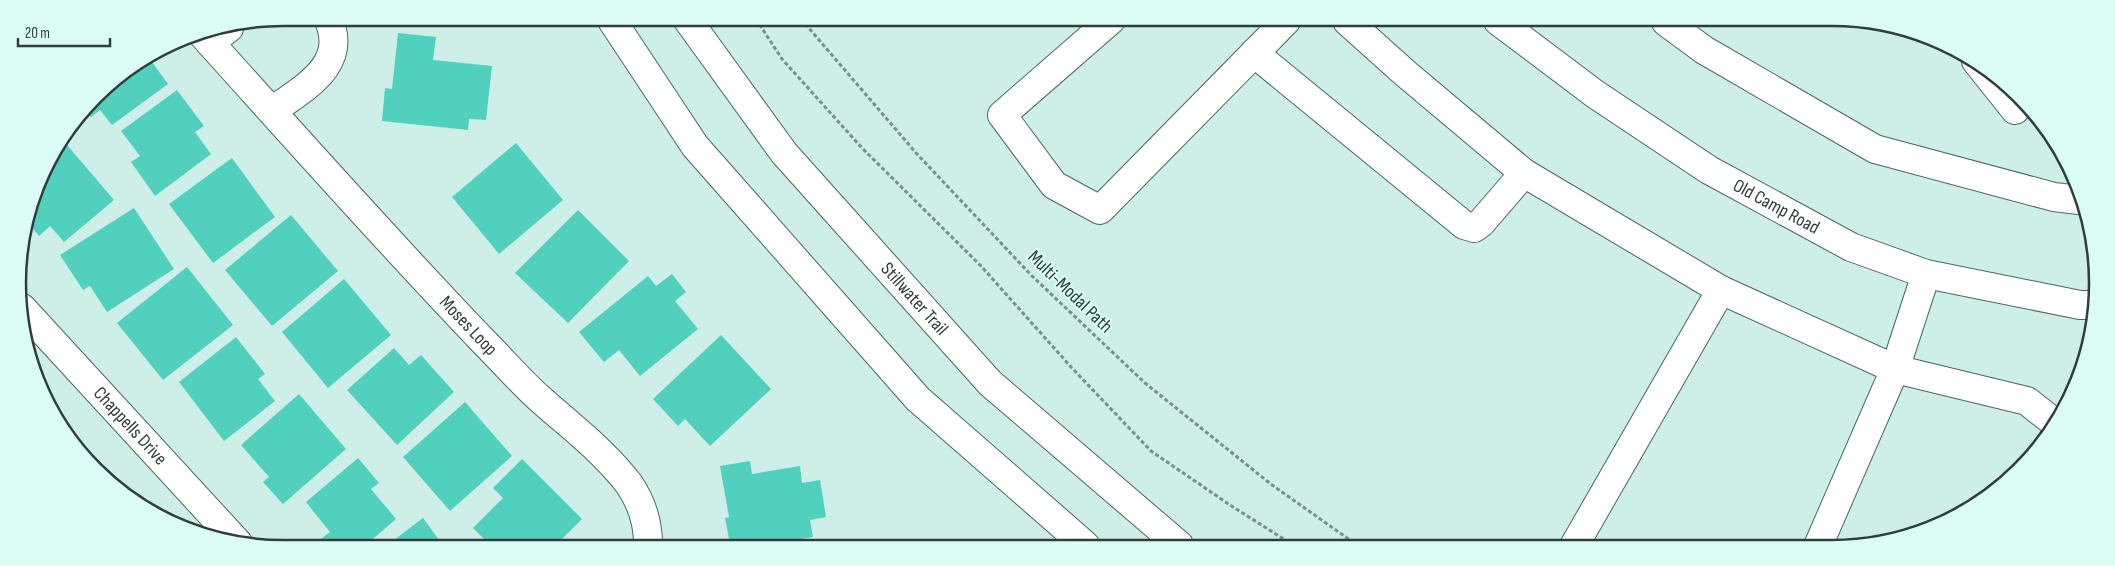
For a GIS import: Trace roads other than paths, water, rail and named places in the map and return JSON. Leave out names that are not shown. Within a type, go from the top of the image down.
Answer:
[{"type":"street","points":[[272,111],[316,78],[326,68],[335,40],[331,26]]},
{"type":"street","points":[[616,26],[695,146],[918,399],[1078,540]]},
{"type":"street","name":"Stillwater Trail","points":[[692,26],[784,153],[990,382],[1173,540]]},
{"type":"street","points":[[1105,26],[1002,116],[1054,185],[1100,210],[1281,26]]},
{"type":"street","points":[[1353,26],[1405,73],[1524,173],[1721,290],[1895,369],[2027,401],[2049,419]]},
{"type":"street","name":"Old Camp Road","points":[[1505,26],[1595,94],[1709,170],[1851,247],[1926,274],[2088,305]]},
{"type":"street","points":[[1671,26],[1704,50],[1876,149],[2054,197],[2075,199]]},
{"type":"street","name":"Moses Loop","points":[[215,36],[272,111],[441,297],[536,396],[610,462],[629,485],[642,507],[648,528],[648,540]]},
{"type":"street","points":[[1254,53],[1464,225],[1474,228],[1481,223],[1524,173]]},
{"type":"street","points":[[1995,85],[2015,110]]},
{"type":"street","points":[[1821,540],[1895,369],[1926,274]]},
{"type":"street","points":[[1577,540],[1721,290]]},
{"type":"street","name":"Chappells Drive","points":[[28,314],[229,534]]}]
